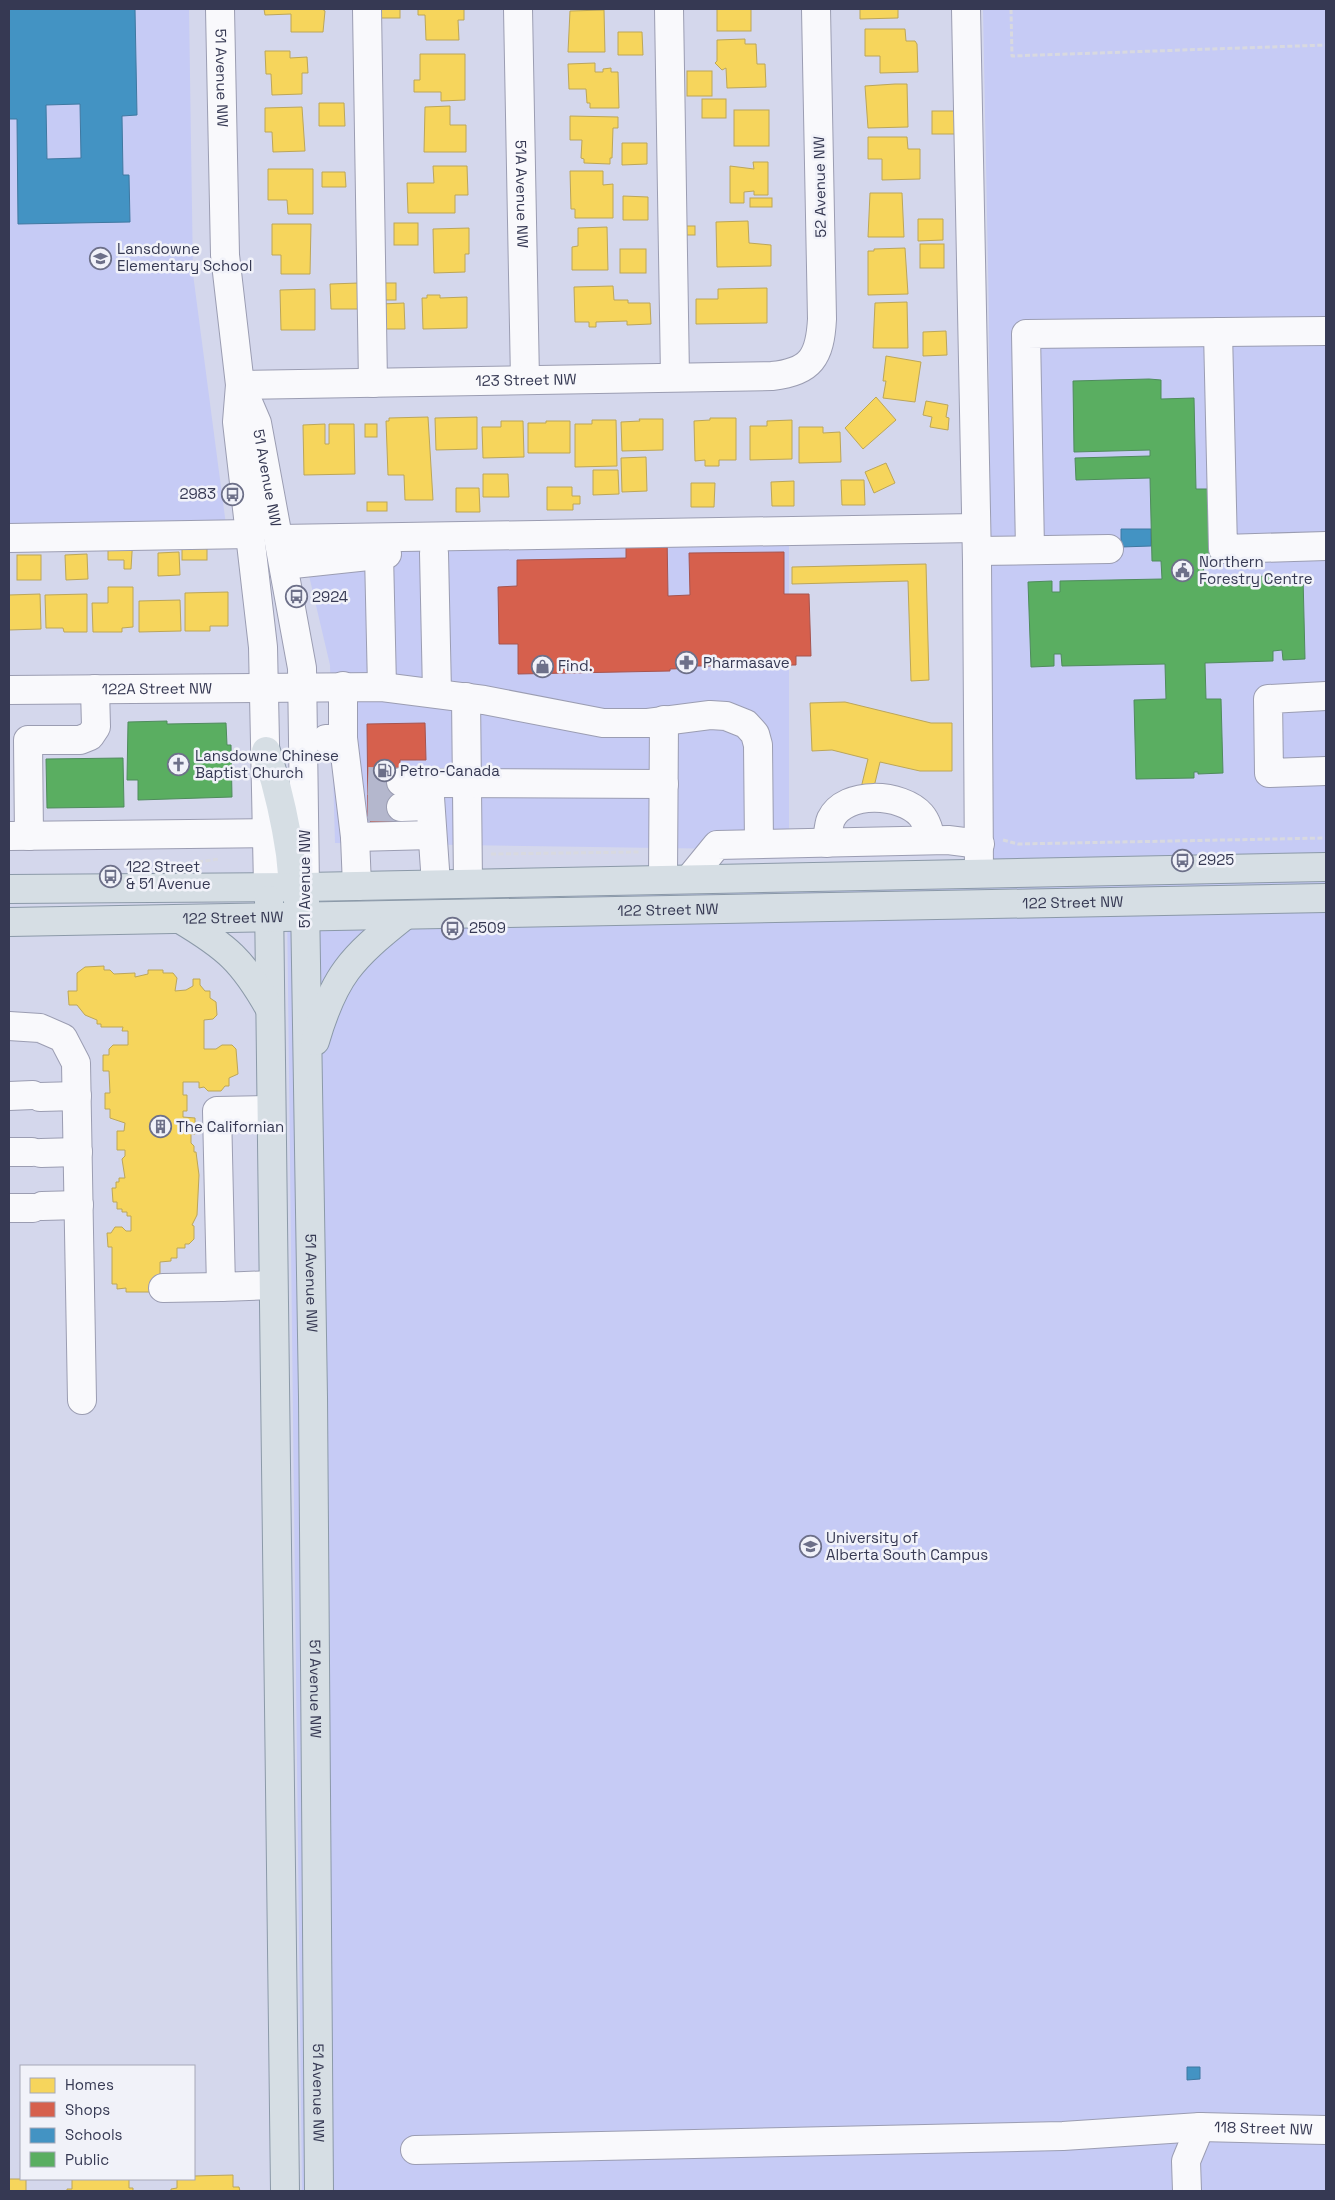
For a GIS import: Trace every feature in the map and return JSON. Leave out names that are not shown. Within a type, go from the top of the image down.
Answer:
[{"type":"main road","points":[[266,751],[278,787],[290,854],[286,919],[302,1117],[309,1150]]},
{"type":"main road","points":[[9,888],[357,886],[676,878],[1326,867]]},
{"type":"main road","name":"51 Avenue NW","points":[[284,2191],[270,1010],[286,919],[288,886]]},
{"type":"main road","name":"122 Street NW","points":[[9,922],[179,918],[286,919],[1326,898]]},
{"type":"main road","points":[[308,1064],[323,1014],[335,985],[357,956],[404,916]]},
{"type":"main road","points":[[179,918],[214,939],[238,960],[254,982],[270,1010]]},
{"type":"main road","name":"51 Avenue NW","points":[[286,919],[308,1064],[319,2191]]},
{"type":"street","name":"51 Avenue NW","points":[[220,9],[225,255],[240,385],[237,422],[261,617],[265,687],[267,834],[288,886]]},
{"type":"street","points":[[367,9],[373,382]]},
{"type":"street","name":"51A Avenue NW","points":[[518,9],[525,380]]},
{"type":"street","points":[[668,9],[675,377]]},
{"type":"street","name":"52 Avenue NW","points":[[810,364],[818,348],[822,319],[816,9]]},
{"type":"street","points":[[966,9],[977,540],[979,873]]},
{"type":"street","points":[[1030,550],[1026,334],[1326,331]]},
{"type":"street","points":[[1218,332],[1223,549],[1326,546]]},
{"type":"street","name":"123 Street NW","points":[[240,385],[772,376],[794,372],[810,364]]},
{"type":"street","name":"51 Avenue NW","points":[[240,385],[257,423],[284,565],[304,686],[305,740],[288,886]]},
{"type":"street","points":[[9,538],[251,534]]},
{"type":"street","points":[[279,539],[977,540],[1030,550],[1109,548]]},
{"type":"street","points":[[284,565],[379,554],[618,553]]},
{"type":"street","points":[[379,554],[382,687]]},
{"type":"street","points":[[434,554],[437,693]]},
{"type":"street","name":"122A Street NW","points":[[9,690],[304,686],[382,687],[466,697],[603,723],[648,723],[710,715],[726,716],[746,724],[755,734],[758,745],[759,844]]},
{"type":"street","points":[[343,686],[343,738],[359,794],[355,837],[357,886]]},
{"type":"street","points":[[95,689],[96,727],[90,736],[80,740],[28,740],[19,836],[267,834]]},
{"type":"street","points":[[1326,696],[1268,699],[1269,773],[1326,771]]},
{"type":"street","points":[[466,697],[468,883]]},
{"type":"street","points":[[664,720],[664,852],[676,878],[717,845],[980,839]]},
{"type":"street","points":[[305,740],[343,738]]},
{"type":"street","points":[[401,794],[430,794],[467,782],[664,784]]},
{"type":"street","points":[[430,794],[436,884]]},
{"type":"street","points":[[827,842],[831,819],[844,807],[863,798],[892,798],[911,806],[922,816],[931,840]]},
{"type":"street","points":[[355,837],[432,835]]},
{"type":"street","points":[[9,1026],[40,1028],[63,1038],[76,1063],[82,1400]]},
{"type":"street","points":[[27,1096],[77,1096]]},
{"type":"street","points":[[221,1287],[217,1111],[271,1110]]},
{"type":"street","points":[[27,1152],[78,1152]]},
{"type":"street","points":[[28,1207],[79,1205]]},
{"type":"street","points":[[162,1288],[272,1286]]},
{"type":"street","points":[[1187,2191],[1186,2161],[1200,2127]]},
{"type":"street","name":"118 Street NW","points":[[415,2150],[1063,2136],[1200,2127],[1326,2130]]},
{"type":"path","points":[[1011,9],[1012,56],[1326,44]]},
{"type":"path","points":[[980,839],[1018,844],[1326,838]]},
{"type":"path","points":[[467,854],[664,852]]},
{"type":"path","points":[[194,863],[224,858]]},
{"type":"shaded area","name":"Lansdowne Elementary School","points":[[9,9],[189,9],[193,274],[226,525],[9,528]]},
{"type":"shaded area","name":"University of Alberta South Campus","points":[[983,9],[1326,9],[1326,2191],[302,2191],[287,903],[988,888],[991,831],[989,319]]},
{"type":"shaded area","points":[[789,546],[789,850],[335,843],[330,665],[303,550]]},
{"type":"building: Homes","points":[[264,9],[322,9],[325,11],[323,32],[291,32],[291,14],[265,15]]},
{"type":"building: Homes","points":[[374,9],[400,9],[400,18],[374,18]]},
{"type":"building: Homes","points":[[418,9],[464,9],[464,20],[458,20],[459,40],[426,40],[425,15],[418,15]]},
{"type":"building: Homes","points":[[717,9],[751,9],[751,31],[717,31]]},
{"type":"building: Homes","points":[[860,9],[898,9],[898,18],[860,19]]},
{"type":"building: Homes","points":[[604,10],[605,52],[568,52],[570,11]]},
{"type":"building: Homes","points":[[865,29],[905,29],[906,41],[915,41],[917,44],[918,72],[880,73],[880,56],[865,56]]},
{"type":"building: Homes","points":[[618,32],[642,32],[643,55],[618,55]]},
{"type":"building: Homes","points":[[745,39],[745,44],[756,44],[757,64],[765,64],[766,87],[727,88],[726,68],[722,70],[715,63],[717,61],[717,40]]},
{"type":"building: Homes","points":[[265,51],[290,51],[290,58],[307,57],[308,73],[302,73],[302,94],[272,95],[271,74],[266,74]]},
{"type":"building: Homes","points":[[420,54],[465,54],[465,100],[441,101],[441,92],[414,92],[414,80],[420,80]]},
{"type":"building: Homes","points":[[595,63],[595,72],[603,72],[603,69],[611,68],[611,72],[618,72],[619,108],[590,108],[590,103],[587,103],[586,89],[569,89],[568,64]]},
{"type":"building: Homes","points":[[687,71],[712,71],[712,96],[687,96]]},
{"type":"building: Homes","points":[[907,84],[908,127],[868,128],[865,86]]},
{"type":"building: Homes","points":[[702,99],[726,99],[726,118],[702,118]]},
{"type":"building: Homes","points":[[319,103],[344,103],[345,126],[319,126]]},
{"type":"building: Homes","points":[[450,106],[450,125],[466,125],[466,152],[424,152],[425,107]]},
{"type":"building: Homes","points":[[302,107],[305,151],[273,152],[272,132],[265,132],[265,108]]},
{"type":"building: Homes","points":[[734,110],[769,110],[769,146],[734,146]]},
{"type":"building: Homes","points":[[932,111],[955,111],[955,134],[932,134]]},
{"type":"building: Homes","points":[[570,116],[618,117],[618,128],[613,128],[610,164],[584,163],[584,159],[581,158],[582,140],[570,140]]},
{"type":"building: Homes","points":[[868,137],[907,137],[908,149],[920,149],[920,179],[882,180],[882,159],[868,159]]},
{"type":"building: Homes","points":[[622,143],[647,143],[647,164],[622,165]]},
{"type":"building: Homes","points":[[753,162],[768,162],[768,195],[754,195],[754,191],[744,192],[744,203],[730,203],[730,166],[754,169]]},
{"type":"building: Homes","points":[[433,166],[467,166],[468,195],[455,195],[455,213],[408,213],[407,183],[434,183]]},
{"type":"building: Homes","points":[[268,169],[313,169],[313,214],[288,214],[287,200],[268,200]]},
{"type":"building: Homes","points":[[570,171],[603,171],[603,185],[613,184],[613,218],[575,218],[575,209],[571,209]]},
{"type":"building: Homes","points":[[322,172],[345,172],[346,187],[322,187]]},
{"type":"building: Homes","points":[[870,193],[902,193],[904,237],[868,237]]},
{"type":"building: Homes","points":[[623,196],[648,197],[648,220],[623,220]]},
{"type":"building: Homes","points":[[750,198],[772,198],[772,207],[750,207]]},
{"type":"building: Homes","points":[[918,219],[943,219],[943,240],[918,241]]},
{"type":"building: Homes","points":[[748,221],[749,243],[771,245],[771,266],[717,267],[716,222]]},
{"type":"building: Homes","points":[[394,223],[418,223],[418,245],[394,245]]},
{"type":"building: Homes","points":[[272,224],[311,224],[310,274],[281,274],[281,255],[272,255]]},
{"type":"building: Homes","points":[[682,226],[695,226],[695,235],[682,235]]},
{"type":"building: Homes","points":[[607,227],[608,270],[572,270],[572,247],[578,246],[578,228]]},
{"type":"building: Homes","points":[[469,228],[469,254],[465,254],[465,272],[434,273],[433,229]]},
{"type":"building: Homes","points":[[920,244],[944,244],[944,268],[920,268]]},
{"type":"building: Homes","points":[[905,248],[908,294],[868,295],[868,251],[874,251],[874,249]]},
{"type":"building: Homes","points":[[620,249],[646,249],[646,273],[620,273]]},
{"type":"building: Homes","points":[[359,283],[360,309],[331,309],[330,284]]},
{"type":"building: Homes","points":[[380,283],[396,283],[396,300],[380,300]]},
{"type":"building: Homes","points":[[613,286],[614,300],[628,300],[628,303],[650,303],[651,324],[627,325],[627,321],[596,322],[596,327],[589,327],[589,322],[575,322],[574,287]]},
{"type":"building: Homes","points":[[767,288],[767,323],[696,324],[696,299],[718,299],[718,289]]},
{"type":"building: Homes","points":[[315,289],[315,330],[281,330],[280,290]]},
{"type":"building: Homes","points":[[427,295],[440,295],[440,298],[467,297],[467,328],[423,329],[422,298],[427,298]]},
{"type":"building: Homes","points":[[907,302],[908,348],[873,348],[875,303]]},
{"type":"building: Homes","points":[[404,303],[405,329],[381,329],[381,304]]},
{"type":"building: Homes","points":[[946,331],[947,355],[923,356],[923,332]]},
{"type":"building: Homes","points":[[886,356],[921,362],[915,402],[883,398],[886,381],[883,381]]},
{"type":"building: Homes","points":[[876,397],[896,420],[863,449],[845,428]]},
{"type":"building: Homes","points":[[926,401],[948,405],[946,417],[949,418],[948,430],[930,427],[932,417],[923,415]]},
{"type":"building: Homes","points":[[428,417],[433,500],[405,500],[404,475],[388,475],[386,421],[389,421],[389,418]]},
{"type":"building: Homes","points":[[477,417],[477,449],[436,450],[435,418]]},
{"type":"building: Homes","points":[[710,418],[736,418],[736,460],[719,460],[719,466],[705,466],[705,460],[695,461],[694,421],[710,420]]},
{"type":"building: Homes","points":[[639,419],[663,419],[663,450],[622,451],[621,422],[640,421]]},
{"type":"building: Homes","points":[[592,420],[616,420],[617,466],[575,467],[575,424],[592,424]]},
{"type":"building: Homes","points":[[792,420],[792,459],[750,460],[750,426],[767,426],[767,421]]},
{"type":"building: Homes","points":[[501,421],[523,421],[524,457],[483,458],[482,427],[501,427]]},
{"type":"building: Homes","points":[[546,421],[570,421],[570,453],[528,453],[528,423],[546,423]]},
{"type":"building: Homes","points":[[325,424],[325,444],[329,444],[329,424],[354,424],[355,474],[304,475],[303,425]]},
{"type":"building: Homes","points":[[365,424],[377,424],[377,437],[365,437]]},
{"type":"building: Homes","points":[[799,427],[823,427],[823,433],[840,432],[841,462],[799,463]]},
{"type":"building: Homes","points":[[646,457],[647,491],[622,492],[621,458]]},
{"type":"building: Homes","points":[[886,463],[895,483],[874,493],[865,472]]},
{"type":"building: Homes","points":[[593,470],[618,470],[619,494],[593,495]]},
{"type":"building: Homes","points":[[483,474],[508,474],[509,497],[483,497]]},
{"type":"building: Homes","points":[[841,480],[864,480],[865,505],[842,505]]},
{"type":"building: Homes","points":[[794,481],[794,506],[772,506],[771,482]]},
{"type":"building: Homes","points":[[691,483],[715,483],[714,507],[691,507]]},
{"type":"building: Homes","points":[[547,487],[572,487],[572,496],[580,496],[580,504],[573,504],[573,510],[547,510]]},
{"type":"building: Homes","points":[[456,488],[479,488],[480,512],[456,512]]},
{"type":"building: Homes","points":[[367,502],[387,502],[387,511],[367,511]]},
{"type":"building: Homes","points":[[133,536],[131,569],[124,569],[124,560],[108,560],[108,537]]},
{"type":"building: Homes","points":[[182,537],[207,537],[207,560],[182,560]]},
{"type":"building: Homes","points":[[179,552],[180,575],[158,576],[158,553]]},
{"type":"building: Homes","points":[[87,554],[88,579],[66,580],[65,555]]},
{"type":"building: Homes","points":[[17,555],[41,555],[41,580],[17,580]]},
{"type":"building: Homes","points":[[926,564],[929,680],[911,681],[908,581],[792,584],[792,567]]},
{"type":"building: Homes","points":[[108,587],[133,587],[133,627],[122,628],[122,632],[93,632],[92,603],[108,603]]},
{"type":"building: Homes","points":[[228,592],[228,626],[210,626],[210,631],[185,631],[185,593]]},
{"type":"building: Homes","points":[[40,594],[41,629],[9,630],[9,595]]},
{"type":"building: Homes","points":[[87,594],[87,632],[64,632],[63,628],[46,628],[45,595]]},
{"type":"building: Homes","points":[[180,600],[181,631],[139,632],[139,601]]},
{"type":"building: Homes","points":[[845,702],[931,723],[952,723],[952,771],[920,771],[880,762],[873,791],[861,788],[868,759],[832,750],[812,751],[810,703]]},
{"type":"building: Homes","name":"The Californian","points":[[104,966],[104,970],[110,970],[114,974],[135,973],[135,977],[148,974],[148,970],[163,970],[163,973],[173,973],[177,978],[175,991],[186,990],[193,986],[193,979],[200,979],[200,985],[205,991],[210,991],[210,998],[216,1002],[217,1015],[213,1019],[204,1020],[204,1049],[216,1049],[222,1045],[232,1045],[236,1049],[238,1074],[229,1078],[229,1086],[225,1086],[221,1091],[208,1091],[204,1087],[199,1088],[199,1082],[183,1082],[183,1095],[187,1095],[187,1111],[183,1111],[183,1117],[195,1118],[195,1134],[191,1134],[191,1143],[194,1146],[194,1152],[196,1152],[199,1175],[197,1215],[192,1225],[194,1226],[194,1239],[189,1244],[185,1244],[185,1248],[177,1248],[177,1258],[171,1258],[171,1261],[160,1262],[160,1279],[152,1292],[126,1292],[126,1288],[117,1289],[117,1284],[112,1284],[112,1247],[108,1247],[107,1233],[111,1233],[115,1227],[122,1227],[126,1231],[131,1231],[131,1216],[127,1216],[127,1212],[122,1212],[122,1209],[117,1209],[117,1202],[113,1202],[112,1188],[116,1188],[116,1182],[119,1182],[119,1178],[125,1178],[122,1159],[125,1156],[125,1150],[117,1150],[117,1131],[124,1131],[125,1123],[110,1118],[110,1109],[105,1109],[105,1093],[110,1093],[109,1071],[103,1071],[103,1055],[109,1055],[109,1049],[113,1045],[128,1045],[128,1031],[122,1031],[123,1027],[101,1027],[101,1024],[97,1024],[97,1020],[85,1015],[77,1005],[69,1005],[68,991],[77,991],[77,973],[85,967]]},
{"type":"building: Homes","points":[[233,2175],[233,2187],[239,2187],[240,2191],[171,2191],[171,2189],[177,2188],[177,2180],[195,2180],[195,2176]]},
{"type":"building: Homes","points":[[9,2179],[26,2180],[26,2191],[9,2191]]},
{"type":"building: Homes","points":[[72,2180],[129,2180],[129,2188],[133,2188],[133,2191],[67,2191],[67,2189],[72,2189]]},
{"type":"building: Shops","points":[[667,534],[668,596],[690,595],[689,553],[784,552],[784,594],[809,594],[811,656],[796,656],[796,665],[696,666],[696,668],[670,669],[670,671],[518,674],[518,644],[499,644],[498,587],[517,586],[517,560],[626,558],[626,535]]},
{"type":"building: Shops","name":"Petro-Canada","points":[[425,723],[426,760],[400,760],[400,820],[397,824],[371,823],[368,816],[367,724]]},
{"type":"building: Schools","points":[[9,9],[135,9],[137,115],[122,116],[123,175],[129,175],[130,222],[18,224],[17,119],[9,119]],"holes":[[[80,104],[81,158],[47,159],[46,105]]]},
{"type":"building: Schools","points":[[1121,529],[1151,529],[1151,546],[1121,547]]},
{"type":"building: Schools","points":[[1187,2067],[1200,2067],[1200,2079],[1187,2080]]},
{"type":"building: Public","points":[[1161,380],[1161,399],[1194,398],[1196,489],[1214,489],[1216,560],[1203,561],[1204,578],[1271,576],[1271,586],[1281,586],[1281,577],[1303,576],[1305,659],[1283,660],[1282,650],[1273,651],[1273,661],[1205,663],[1206,699],[1221,699],[1223,773],[1198,774],[1198,772],[1194,772],[1194,778],[1136,779],[1134,700],[1166,699],[1165,664],[1062,666],[1061,654],[1054,654],[1054,666],[1031,667],[1028,582],[1052,581],[1052,592],[1060,592],[1060,581],[1162,579],[1161,561],[1152,561],[1150,478],[1076,480],[1075,458],[1150,456],[1150,450],[1074,452],[1073,381]]},
{"type":"building: Public","name":"Lansdowne Chinese Baptist Church","points":[[167,721],[167,724],[226,723],[227,745],[231,745],[232,797],[138,800],[138,780],[127,780],[128,722]]},
{"type":"building: Public","points":[[123,758],[124,807],[47,808],[46,759]]},
{"type":"tunnel","points":[[368,781],[401,782]]},
{"type":"tunnel","points":[[368,807],[401,807]]},
{"type":"place","name":"Lansdowne Elementary School","points":[[101,258]]},
{"type":"place","name":"2983","points":[[232,494]]},
{"type":"place","name":"Northern Forestry Centre","points":[[1183,571]]},
{"type":"place","name":"2924","points":[[296,597]]},
{"type":"place","name":"Pharmasave","points":[[687,663]]},
{"type":"place","name":"Find.","points":[[542,666]]},
{"type":"place","name":"Lansdowne Chinese Baptist Church","points":[[179,765]]},
{"type":"place","name":"Petro-Canada","points":[[384,771]]},
{"type":"place","name":"2925","points":[[1182,860]]},
{"type":"place","name":"122 Street & 51 Avenue","points":[[110,876]]},
{"type":"place","name":"2509","points":[[453,928]]},
{"type":"place","name":"The Californian","points":[[160,1127]]},
{"type":"place","name":"University of Alberta South Campus","points":[[810,1547]]}]
